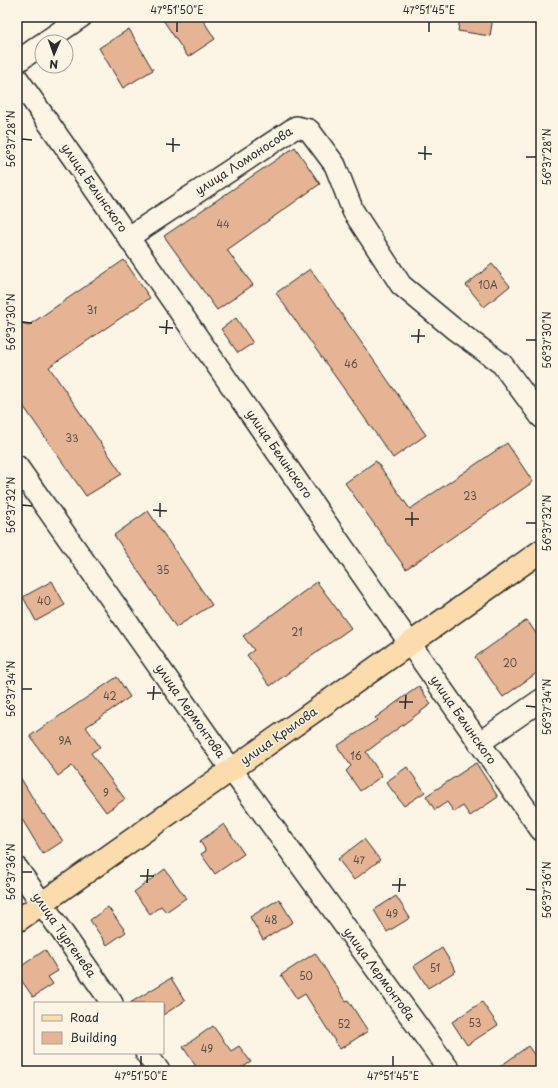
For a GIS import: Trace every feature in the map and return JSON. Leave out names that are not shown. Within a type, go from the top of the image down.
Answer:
[{"type":"main road","name":"улица Крылова","points":[[17,921],[541,551]]},
{"type":"street","points":[[57,34],[81,17]]},
{"type":"street","points":[[17,62],[34,50]]},
{"type":"street","name":"улица Белинского","points":[[17,78],[129,237],[409,644],[541,830]]},
{"type":"street","name":"улица Ломоносова","points":[[129,237],[296,127],[309,130],[335,165],[353,211],[401,285],[454,329],[502,364],[541,417]]},
{"type":"street","name":"улица Лермонтова","points":[[17,466],[232,769],[450,1071]]},
{"type":"street","points":[[479,743],[541,700]]},
{"type":"street","name":"улица Тургенева","points":[[17,868],[111,1002]]},
{"type":"street","points":[[147,1054],[159,1071]]},
{"type":"building","points":[[161,17],[201,17],[215,39],[188,57]]},
{"type":"building","points":[[460,17],[493,17],[490,36],[458,31]]},
{"type":"building","points":[[129,29],[153,70],[123,88],[99,48]]},
{"type":"building","points":[[295,147],[320,184],[227,250],[253,285],[217,310],[164,236]]},
{"type":"building","points":[[124,260],[150,298],[49,367],[122,474],[86,496],[17,397],[17,322],[29,325]]},
{"type":"building","points":[[492,264],[510,286],[484,307],[466,285]]},
{"type":"building","points":[[310,269],[426,435],[393,458],[276,293]]},
{"type":"building","points":[[236,318],[253,343],[238,353],[221,329]]},
{"type":"building","points":[[507,443],[533,482],[406,569],[345,483],[376,461],[410,509]]},
{"type":"building","points":[[148,511],[212,605],[176,627],[114,535]]},
{"type":"building","points":[[52,581],[65,605],[36,621],[23,597]]},
{"type":"building","points":[[317,582],[351,628],[270,686],[247,655],[254,650],[243,636]]},
{"type":"building","points":[[527,620],[541,641],[541,670],[503,697],[475,657]]},
{"type":"building","points":[[117,677],[130,697],[86,727],[100,747],[91,753],[125,799],[106,812],[72,766],[58,776],[30,736]]},
{"type":"building","points":[[419,686],[431,704],[366,752],[382,776],[360,791],[346,771],[351,766],[337,746],[377,720],[375,718]]},
{"type":"building","points":[[476,763],[498,797],[470,816],[463,806],[454,812],[447,802],[435,810],[426,796]]},
{"type":"building","points":[[407,767],[425,792],[404,806],[386,782]]},
{"type":"building","points":[[17,772],[43,815],[44,814],[63,841],[43,854],[17,811]]},
{"type":"building","points":[[224,824],[244,854],[215,874],[201,854],[206,851],[200,841]]},
{"type":"building","points":[[364,839],[380,860],[354,880],[338,859]]},
{"type":"building","points":[[165,869],[186,898],[166,912],[161,906],[150,914],[134,892]]},
{"type":"building","points":[[396,896],[410,918],[387,932],[374,910]]},
{"type":"building","points":[[279,899],[293,922],[263,940],[250,917]]},
{"type":"building","points":[[108,907],[126,932],[107,945],[90,920]]},
{"type":"building","points":[[442,948],[456,971],[428,988],[414,966]]},
{"type":"building","points":[[45,950],[58,971],[48,977],[53,984],[33,997],[17,974],[17,969]]},
{"type":"building","points":[[315,953],[346,1001],[348,1000],[368,1031],[340,1049],[305,994],[297,999],[281,975]]},
{"type":"building","points":[[171,978],[185,1001],[164,1014],[164,1002],[132,1002]]},
{"type":"building","points":[[482,1002],[498,1025],[467,1045],[452,1022]]},
{"type":"building","points":[[213,1026],[231,1051],[239,1046],[251,1062],[237,1071],[199,1071],[183,1047]]},
{"type":"building","points":[[528,1046],[541,1064],[541,1071],[494,1071]]}]
